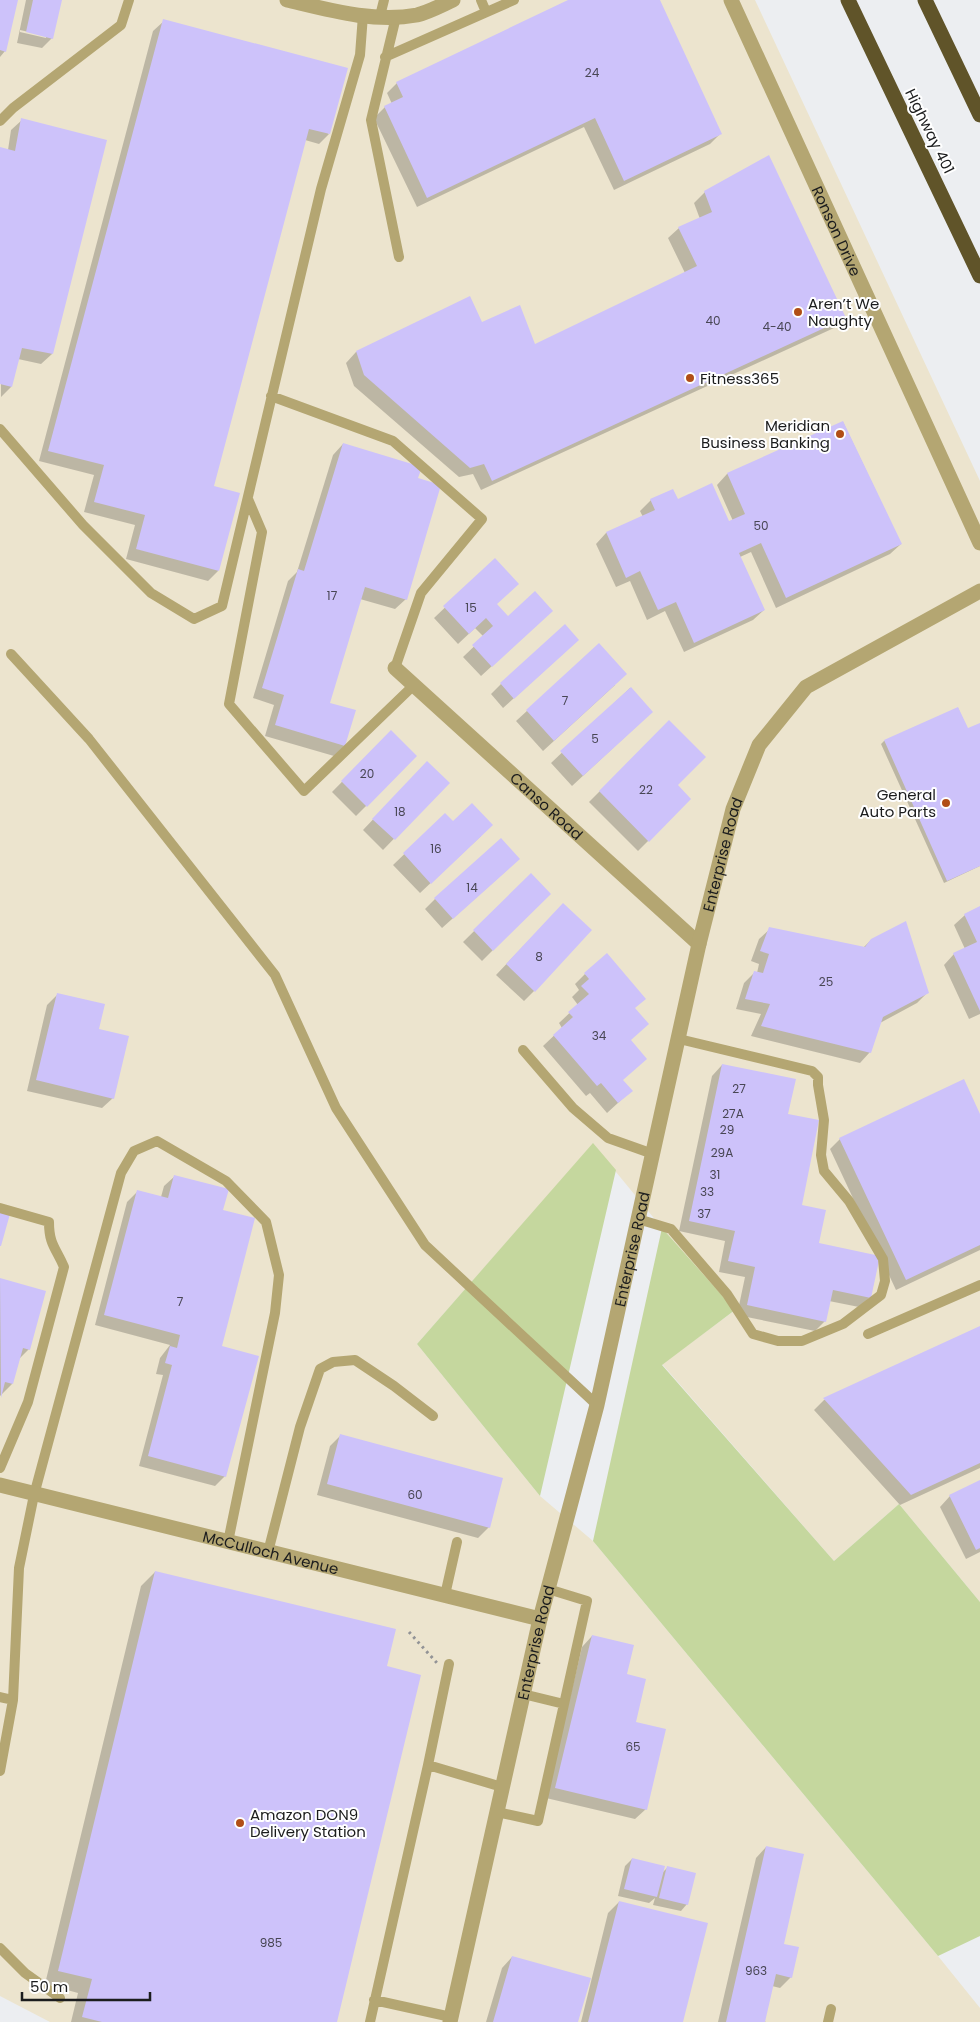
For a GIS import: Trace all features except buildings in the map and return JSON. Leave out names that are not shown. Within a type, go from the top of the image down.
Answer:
[{"type":"highway","name":"Highway 401","points":[[848,0],[980,276]]},
{"type":"highway","points":[[925,0],[980,115]]},
{"type":"street","points":[[287,0],[341,12],[396,18],[419,14],[453,0]]},
{"type":"street","name":"Ronson Drive","points":[[731,0],[980,543]]},
{"type":"street","name":"Enterprise Road","points":[[451,2020],[540,1619],[597,1405],[700,944],[733,809],[759,745],[806,687],[980,591]]},
{"type":"street","name":"Canso Road","points":[[395,668],[700,944]]},
{"type":"street","name":"McCulloch Avenue","points":[[0,1485],[34,1495],[540,1619]]},
{"type":"lane","points":[[0,121],[13,108],[121,25],[129,0]]},
{"type":"lane","points":[[380,16],[384,0]]},
{"type":"lane","points":[[481,0],[486,12]]},
{"type":"lane","points":[[385,57],[514,0]]},
{"type":"lane","points":[[0,429],[83,525],[151,593],[194,619],[222,606],[321,189],[360,55],[364,15]]},
{"type":"lane","points":[[396,18],[371,120],[399,257]]},
{"type":"lane","points":[[271,396],[393,441],[482,519],[421,593],[395,668]]},
{"type":"lane","points":[[248,499],[262,532],[228,704],[304,791],[414,685]]},
{"type":"lane","points":[[11,654],[89,739],[275,975],[336,1108],[425,1244],[597,1405]]},
{"type":"lane","points":[[638,1219],[670,1229],[727,1294],[753,1334],[778,1341],[802,1341],[843,1324],[882,1296],[885,1281],[883,1259],[849,1201],[824,1171],[821,1155],[824,1120],[818,1077],[812,1071],[679,1039]]},
{"type":"lane","points":[[523,1050],[573,1108],[608,1138],[653,1154]]},
{"type":"lane","points":[[0,1771],[14,1700],[20,1568],[34,1495],[122,1173],[134,1151],[158,1141],[226,1181],[266,1222],[279,1275],[275,1313],[228,1542]]},
{"type":"lane","points":[[0,1208],[49,1222],[51,1242],[64,1267],[28,1402],[0,1468]]},
{"type":"lane","points":[[868,1334],[980,1285]]},
{"type":"lane","points":[[268,1552],[300,1427],[320,1369],[333,1362],[355,1360],[394,1386],[433,1416]]},
{"type":"lane","points":[[445,1595],[457,1542]]},
{"type":"lane","points":[[497,1812],[538,1821],[587,1601],[548,1589]]},
{"type":"lane","points":[[370,2022],[448,1669]]},
{"type":"lane","points":[[523,1694],[564,1704]]},
{"type":"lane","points":[[0,1697],[14,1700]]},
{"type":"lane","points":[[428,1765],[502,1787]]},
{"type":"lane","points":[[0,1948],[25,1973],[60,1998]]},
{"type":"lane","points":[[374,2000],[451,2020]]},
{"type":"lane","points":[[828,2022],[831,2010]]},
{"type":"path","points":[[409,1632],[448,1669]]},
{"type":"shaded area","points":[[0,0],[755,0],[980,481],[980,1602],[899,1504],[834,1561],[662,1364],[734,1311],[593,1144],[417,1344],[540,1496],[593,1541],[938,1956],[980,2008],[980,2022],[50,2022],[0,1996]]},
{"type":"green space","points":[[593,1143],[616,1170],[540,1496],[417,1344]]},
{"type":"green space","points":[[662,1228],[735,1310],[662,1365],[834,1561],[899,1504],[980,1602],[980,1936],[938,1956],[593,1541]]},
{"type":"place","name":"Aren’t We Naughty","points":[[798,312]]},
{"type":"place","name":"Fitness365","points":[[690,378]]},
{"type":"place","name":"Meridian Business Banking","points":[[840,434]]},
{"type":"place","name":"General Auto Parts","points":[[946,803]]},
{"type":"place","name":"Amazon DON9 Delivery Station","points":[[240,1823]]}]
